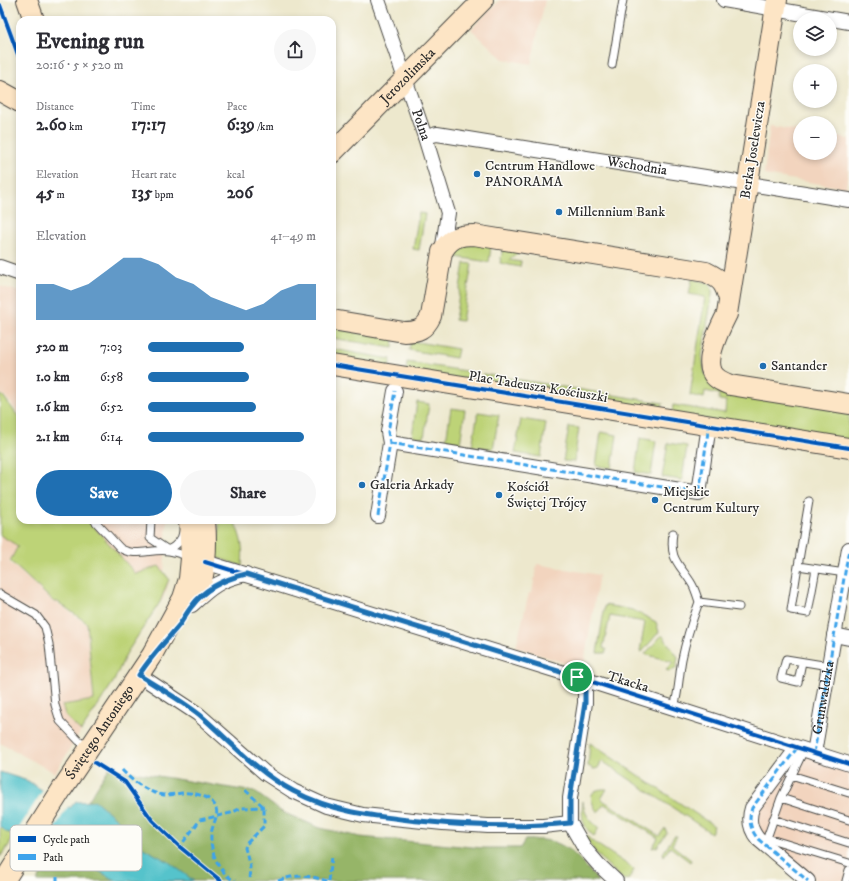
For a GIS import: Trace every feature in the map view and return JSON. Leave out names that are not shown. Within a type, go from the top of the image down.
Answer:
[{"type":"street","points":[[27,0],[33,16]]},
{"type":"street","name":"Polna","points":[[378,0],[425,137],[448,213],[442,252]]},
{"type":"street","name":"Jerozolimska","points":[[336,149],[483,0]]},
{"type":"street","points":[[724,0],[776,4],[849,22]]},
{"type":"street","name":"Berka Joselewicza","points":[[729,299],[776,4]]},
{"type":"street","points":[[0,91],[16,89]]},
{"type":"street","points":[[0,91],[16,93]]},
{"type":"street","points":[[0,91],[16,100]]},
{"type":"street","name":"Wschodnia","points":[[425,137],[436,134],[849,200]]},
{"type":"street","points":[[336,321],[404,332],[415,332],[420,329],[428,322],[431,316],[442,252],[447,243],[455,237],[474,235],[700,271],[706,272],[718,278],[725,287],[729,299],[726,314],[713,345],[710,362],[712,373],[720,381],[748,389],[849,404]]},
{"type":"street","points":[[0,267],[16,273]]},
{"type":"street","name":"Plac Tadeusza Kościuszki","points":[[336,366],[849,448]]},
{"type":"street","points":[[378,516],[390,442],[388,432],[395,391]]},
{"type":"street","points":[[390,442],[699,493],[709,425]]},
{"type":"street","name":"Świętego Antoniego","points":[[152,655],[181,622],[192,605],[202,583],[198,560],[186,524]]},
{"type":"street","name":"Świętego Antoniego","points":[[39,825],[152,655],[182,598],[198,560],[206,534],[205,524]]},
{"type":"street","name":"Grunwaldzka","points":[[805,750],[829,666],[849,549]]},
{"type":"street","name":"Tkacka","points":[[198,560],[577,677],[849,764]]},
{"type":"street","points":[[192,605],[220,581],[246,574]]},
{"type":"street","points":[[834,636],[849,638]]},
{"type":"street","points":[[139,675],[198,714],[265,774],[293,791],[326,806],[363,815],[443,823],[488,826],[543,826],[570,823]]},
{"type":"street","points":[[577,677],[585,687],[585,703],[570,798],[570,823],[585,849],[616,881]]},
{"type":"street","points":[[805,750],[752,808],[750,824],[753,833],[765,840],[808,881]]},
{"type":"street","name":"Świętego Antoniego","points":[[4,881],[10,871]]},
{"type":"lane","points":[[612,65],[623,0]]},
{"type":"lane","points":[[809,501],[791,610],[808,612],[816,569]]},
{"type":"lane","points":[[98,524],[120,548],[124,551],[135,553],[168,550],[180,541],[186,524]]},
{"type":"lane","points":[[150,524],[150,538],[168,550],[198,560]]},
{"type":"lane","points":[[673,532],[671,545],[676,561],[693,585],[699,602],[690,624],[674,708]]},
{"type":"lane","points":[[798,566],[845,573]]},
{"type":"lane","points":[[0,594],[36,615],[45,627],[49,644],[55,705],[60,722],[79,741],[89,748]]},
{"type":"lane","points":[[699,602],[739,607]]},
{"type":"lane","points":[[802,662],[829,666]]},
{"type":"lane","points":[[805,750],[791,775],[765,840],[849,863]]},
{"type":"lane","points":[[791,775],[849,793]]},
{"type":"lane","points":[[781,798],[849,820]]},
{"type":"lane","points":[[774,819],[849,843]]},
{"type":"lane","points":[[846,881],[849,870]]},
{"type":"shaded area","points":[[500,0],[545,0],[531,64],[503,59],[471,29]]},
{"type":"shaded area","points":[[770,126],[793,130],[793,160],[837,160],[837,137],[849,139],[849,165],[846,188],[764,175]]},
{"type":"shaded area","points":[[0,286],[16,291],[16,410],[4,395],[0,394]]},
{"type":"shaded area","points":[[89,524],[167,524],[164,572],[169,582],[162,601],[148,589]]},
{"type":"shaded area","points":[[0,531],[21,544],[9,562],[54,603],[57,603],[86,624],[93,700],[81,731],[55,773],[0,743]]},
{"type":"shaded area","points":[[537,564],[599,575],[583,669],[516,647],[529,593],[532,593]]},
{"type":"shaded area","points":[[797,753],[849,769],[849,881],[816,881],[765,839],[757,829],[757,813]]},
{"type":"green space","points":[[419,213],[425,214],[419,250],[413,249]]},
{"type":"green space","points":[[464,243],[491,246],[489,262],[449,256],[453,249]]},
{"type":"green space","points":[[503,248],[522,251],[509,260],[521,262],[520,267],[500,263]]},
{"type":"green space","points":[[464,263],[472,264],[462,321],[455,320]]},
{"type":"green space","points":[[692,279],[709,283],[712,289],[702,356],[705,375],[849,409],[849,443],[672,414],[673,405],[725,413],[726,401],[719,400],[719,394],[705,391],[704,398],[690,395],[705,297],[689,294]]},
{"type":"green space","points":[[336,329],[394,338],[393,348],[336,339]]},
{"type":"green space","points":[[411,341],[458,349],[456,358],[409,350]]},
{"type":"green space","points":[[336,350],[391,359],[389,368],[336,360]]},
{"type":"green space","points":[[407,362],[472,372],[470,381],[406,371]]},
{"type":"green space","points":[[483,374],[663,403],[661,413],[482,383]]},
{"type":"green space","points":[[0,395],[3,396],[16,414],[16,524],[92,524],[136,574],[159,566],[169,579],[160,602],[126,654],[114,681],[81,731],[66,717],[62,705],[94,700],[87,623],[58,602],[54,602],[10,561],[18,546],[0,535]]},
{"type":"green space","points":[[417,402],[429,404],[424,438],[412,436]]},
{"type":"green space","points":[[451,408],[465,410],[460,444],[446,441]]},
{"type":"green space","points":[[478,412],[499,415],[493,449],[472,446]]},
{"type":"green space","points":[[521,419],[546,423],[541,457],[515,453]]},
{"type":"green space","points":[[569,427],[579,428],[574,462],[563,461]]},
{"type":"green space","points":[[601,432],[617,435],[612,468],[596,466]]},
{"type":"green space","points":[[640,438],[656,441],[651,475],[635,472]]},
{"type":"green space","points":[[668,443],[687,446],[682,480],[662,477]]},
{"type":"green space","points":[[219,524],[235,524],[243,553],[242,566],[215,557],[219,534]]},
{"type":"green space","points":[[605,605],[633,610],[656,622],[659,632],[642,652],[640,651],[645,622],[610,616],[603,648],[606,649],[606,651],[605,653],[597,653]]},
{"type":"green space","points":[[662,635],[678,657],[676,669],[669,671],[666,670],[673,662],[645,654]]},
{"type":"green space","points":[[590,743],[714,826],[711,833],[602,761],[598,768],[594,769],[588,766]]},
{"type":"green space","points":[[109,768],[255,792],[282,812],[320,828],[360,837],[483,848],[520,848],[525,840],[550,841],[565,847],[577,857],[598,881],[37,881],[43,871],[142,871],[142,825],[73,825]]},
{"type":"green space","points":[[607,789],[601,799],[659,836],[665,828],[667,833],[657,847],[652,848],[658,838],[604,804],[598,813],[593,804],[593,793],[596,790]]},
{"type":"green space","points":[[583,801],[588,816],[599,828],[594,836],[587,829],[583,821]]},
{"type":"green space","points":[[0,826],[6,832],[10,833],[10,842],[0,857]]},
{"type":"green space","points":[[581,831],[592,841],[634,870],[629,879],[624,880],[595,852]]},
{"type":"green space","points":[[674,836],[677,836],[672,845],[691,860],[690,862],[670,847],[664,856],[663,853]]},
{"type":"water","points":[[0,772],[28,781],[70,808],[76,801],[96,801],[124,825],[10,825],[10,833],[6,832],[0,826]]},
{"type":"water","points":[[142,847],[169,862],[194,881],[116,881],[99,871],[142,871]]},
{"type":"pier","points":[[43,790],[69,805],[57,825],[21,825]]},
{"type":"marked path","points":[[378,516],[390,443],[388,432],[395,391]]},
{"type":"marked path","points":[[390,443],[699,493],[709,425]]},
{"type":"marked path","points":[[814,753],[849,549]]},
{"type":"marked path","points":[[797,748],[752,808],[750,820],[753,832],[758,839],[808,881]]},
{"type":"marked path","points":[[122,770],[135,782],[152,792],[164,795],[186,793],[194,794],[203,796],[210,800],[216,807],[217,811],[211,835],[214,855],[224,873],[235,881]]},
{"type":"marked path","points":[[245,790],[264,807],[264,826],[246,844],[245,848],[250,866],[249,881]]},
{"type":"marked path","points":[[178,849],[200,820],[231,813],[241,808],[264,807]]},
{"type":"marked path","points":[[329,881],[332,856]]},
{"type":"marked path","points":[[278,881],[296,876],[314,877],[327,881]]},
{"type":"cycle path","points":[[0,5],[16,49]]},
{"type":"cycle path","points":[[336,366],[849,448]]},
{"type":"cycle path","points":[[205,562],[577,677],[849,764]]},
{"type":"cycle path","points":[[95,763],[125,782],[152,820],[180,847],[221,881]]},
{"type":"place","name":"Centrum Handlowe PANORAMA","points":[[477,174]]},
{"type":"place","name":"Millennium Bank","points":[[559,212]]},
{"type":"place","name":"Santander","points":[[763,366]]},
{"type":"place","name":"Galeria Arkady","points":[[362,485]]},
{"type":"place","name":"Kościół Świętej Trójcy","points":[[499,495]]},
{"type":"place","name":"Miejskie Centrum Kultury","points":[[655,500]]},
{"type":"route","points":[[246,574],[577,677],[585,687],[585,703],[570,798],[570,823],[543,826],[488,826],[363,815],[326,806],[293,791],[265,774],[198,714],[139,675],[152,655],[181,622],[192,605],[220,581],[246,574]]}]
